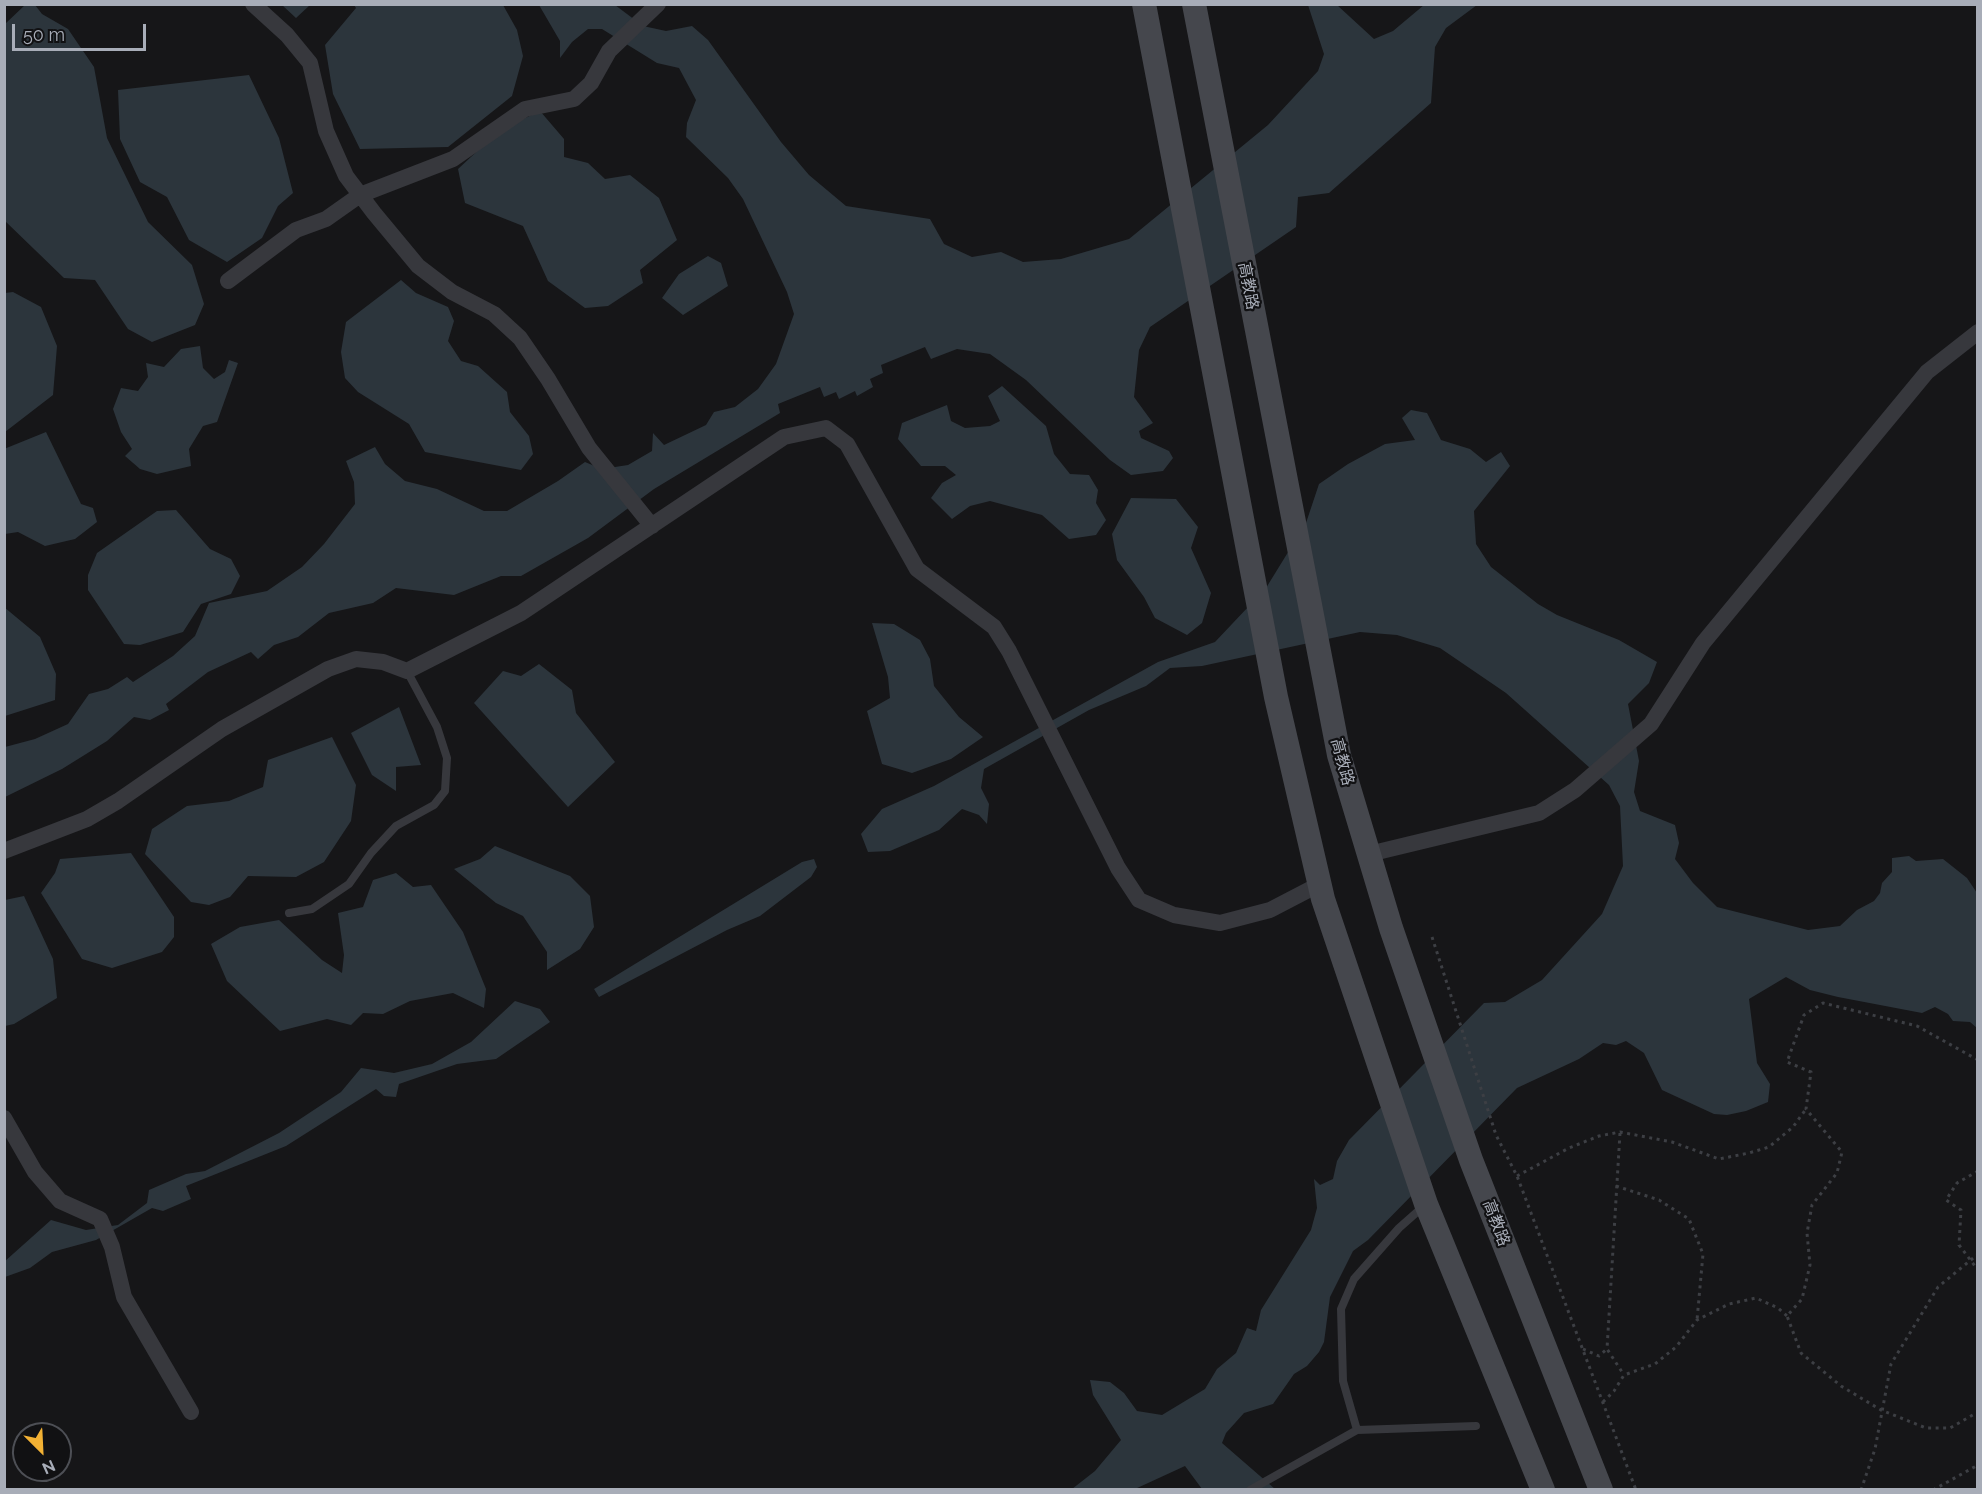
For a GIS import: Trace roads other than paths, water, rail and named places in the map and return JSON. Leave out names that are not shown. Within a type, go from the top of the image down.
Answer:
[{"type":"main road","points":[[1144,4],[1276,697],[1320,884],[1373,1054],[1426,1204],[1543,1490]]},
{"type":"main road","name":"高教路","points":[[1194,4],[1339,754],[1369,854],[1471,1160],[1601,1490]]},
{"type":"street","points":[[253,4],[287,35],[310,63],[326,132],[346,176],[360,195],[418,266],[452,292],[494,314],[520,339],[548,379],[589,448],[652,526]]},
{"type":"street","points":[[228,281],[296,230],[326,219],[360,195],[453,159],[525,109],[574,99],[591,83],[609,51],[658,4]]},
{"type":"street","points":[[1369,854],[1539,813],[1575,790],[1651,724],[1703,643],[1912,390],[1927,372],[1977,332]]},
{"type":"street","points":[[4,851],[87,819],[118,801],[222,729],[328,669],[356,659],[384,662],[406,671],[521,613],[784,437],[826,428],[847,444],[917,569],[994,627],[1010,651],[1118,868],[1139,900],[1174,915],[1220,923],[1270,910],[1320,884]]},
{"type":"street","points":[[4,1118],[35,1172],[60,1201],[100,1218],[112,1247],[124,1297],[191,1412]]},
{"type":"lane","points":[[290,913],[312,909],[349,884],[371,853],[396,826],[434,805],[445,791],[447,758],[437,726],[406,671]]},
{"type":"lane","points":[[1357,1430],[1343,1381],[1341,1309],[1354,1279],[1399,1228],[1426,1204]]},
{"type":"lane","points":[[1250,1490],[1357,1430],[1476,1426]]}]
